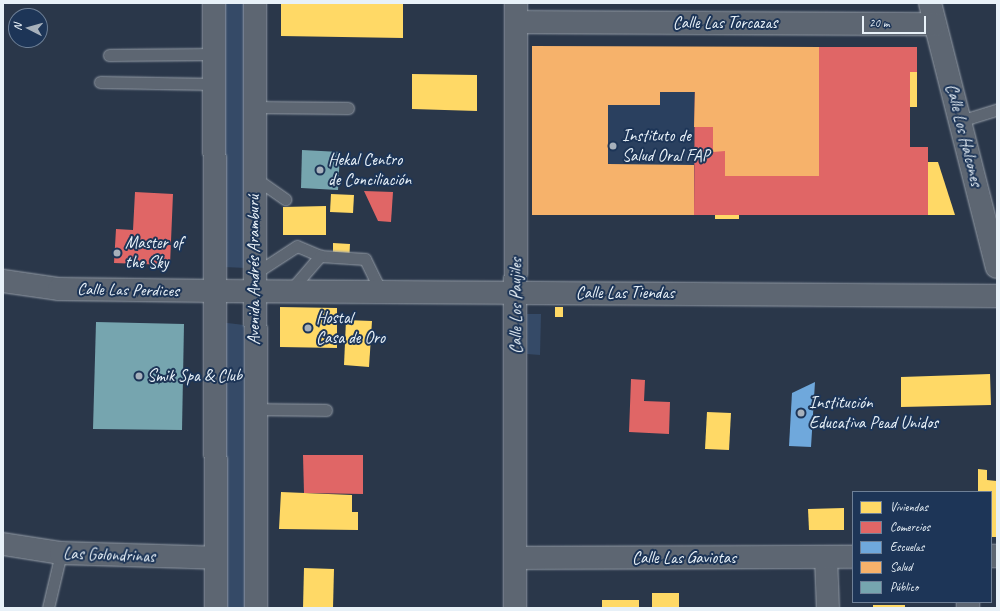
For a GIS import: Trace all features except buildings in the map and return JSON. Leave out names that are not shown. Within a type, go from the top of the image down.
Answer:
[{"type":"street","points":[[214,3],[216,608]]},
{"type":"street","name":"Avenida Andrés Aramburú","points":[[255,3],[253,283],[256,608]]},
{"type":"street","name":"Calle Las Torcazas","points":[[516,12],[933,13]]},
{"type":"street","name":"Calle Los Paujiles","points":[[515,608],[516,12]]},
{"type":"street","name":"Calle Los Halcones","points":[[933,13],[997,267]]},
{"type":"street","name":"Calle Las Perdices","points":[[3,281],[46,288],[215,292],[253,283]]},
{"type":"street","name":"Calle Las Tiendas","points":[[253,283],[289,292],[997,296]]},
{"type":"street","name":"Las Golondrinas","points":[[3,544],[61,554],[216,558]]},
{"type":"street","points":[[826,557],[828,608]]},
{"type":"street","name":"Calle Las Gaviotas","points":[[515,558],[852,557]]},
{"type":"lane","points":[[109,55],[214,54]]},
{"type":"lane","points":[[100,82],[214,84]]},
{"type":"lane","points":[[254,107],[348,108]]},
{"type":"lane","points":[[960,121],[997,110]]},
{"type":"lane","points":[[254,178],[285,199]]},
{"type":"lane","points":[[253,283],[297,246],[320,256],[365,259],[381,292]]},
{"type":"lane","points":[[289,292],[320,256]]},
{"type":"lane","points":[[254,409],[326,410]]},
{"type":"lane","points":[[48,608],[61,554]]},
{"type":"shaded area","points":[[222,3],[247,3],[247,268],[223,267]]},
{"type":"shaded area","name":"Instituto de Salud Oral FAP","points":[[532,46],[695,47],[694,215],[532,215]]},
{"type":"shaded area","points":[[527,314],[541,314],[540,355],[527,354]]},
{"type":"shaded area","points":[[219,322],[244,325],[248,608],[220,608]]},
{"type":"place","name":"Instituto de Salud Oral FAP","points":[[613,146]]},
{"type":"place","name":"Hekal Centro de Conciliación","points":[[320,170]]},
{"type":"place","name":"Master of the Sky","points":[[117,253]]},
{"type":"place","name":"Hostal Casa de Oro","points":[[308,328]]},
{"type":"place","name":"Smik Spa & Club","points":[[139,376]]},
{"type":"place","name":"Institución Educativa Pead Unidos","points":[[801,413]]}]
